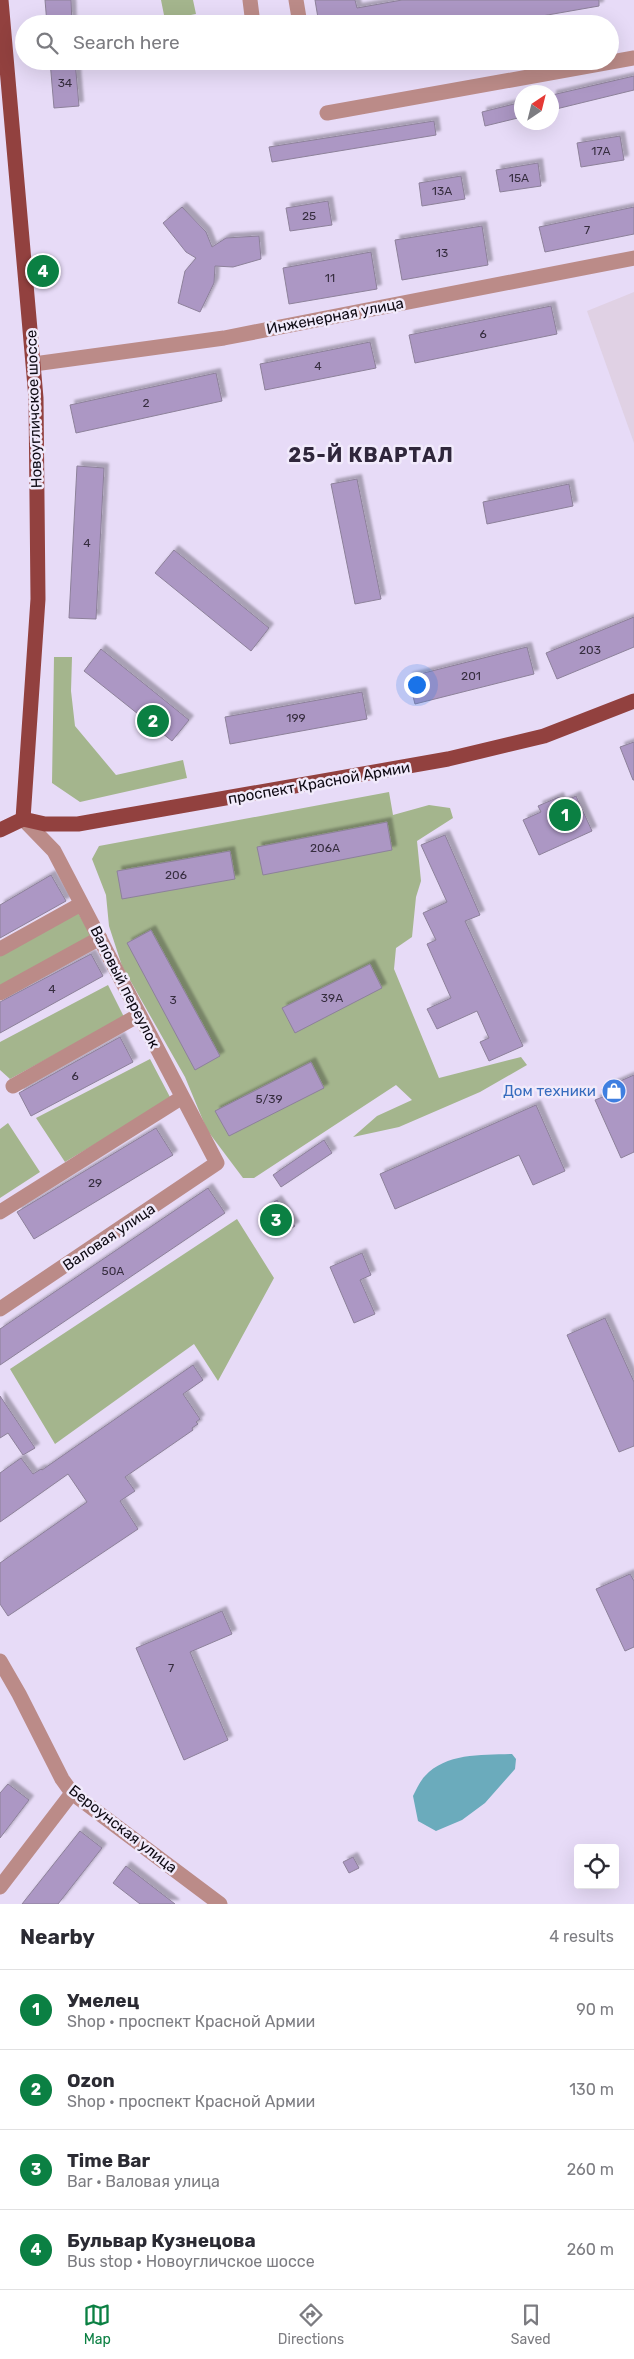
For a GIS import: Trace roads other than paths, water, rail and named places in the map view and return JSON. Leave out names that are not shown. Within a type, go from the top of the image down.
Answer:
[{"type":"main road","name":"Новоугличское шоссе","points":[[1,0],[34,364],[38,599],[23,819]]},
{"type":"main road","name":"проспект Красной Армии","points":[[23,819],[45,824],[78,824],[394,770],[544,736],[634,701]]},
{"type":"main road","points":[[0,830],[23,819]]},
{"type":"street","points":[[250,0],[252,15]]},
{"type":"street","points":[[296,0],[298,15]]},
{"type":"street","points":[[619,61],[634,58]]},
{"type":"street","points":[[327,113],[567,70]]},
{"type":"street","name":"Инженерная улица","points":[[34,364],[224,338],[634,258]]},
{"type":"street","name":"Валовый переулок","points":[[23,819],[54,851],[181,1098],[217,1163]]},
{"type":"street","points":[[0,949],[81,904]]},
{"type":"street","points":[[0,993],[100,938]]},
{"type":"street","points":[[12,1086],[139,1015]]},
{"type":"street","points":[[0,1212],[181,1098]]},
{"type":"street","name":"Валовая улица","points":[[0,1310],[217,1163]]},
{"type":"street","name":"Бероунская улица","points":[[0,1661],[22,1699],[62,1779],[72,1793],[220,1904]]},
{"type":"street","points":[[0,1887],[72,1793]]},
{"type":"water","points":[[512,1754],[516,1759],[515,1769],[485,1803],[462,1820],[436,1831],[418,1821],[413,1796],[423,1778],[434,1768],[454,1759],[465,1757]]},
{"type":"place","name":"Бульвар Кузнецова","points":[[43,271]]},
{"type":"place","name":"Ozon","points":[[153,721]]},
{"type":"place","name":"Умелец","points":[[565,815]]},
{"type":"place","name":"Дом техники","points":[[614,1091]]},
{"type":"place","name":"Time Bar","points":[[276,1220]]},
{"type":"district","name":"25-Й КВАРТАЛ","points":[[371,455]]}]
